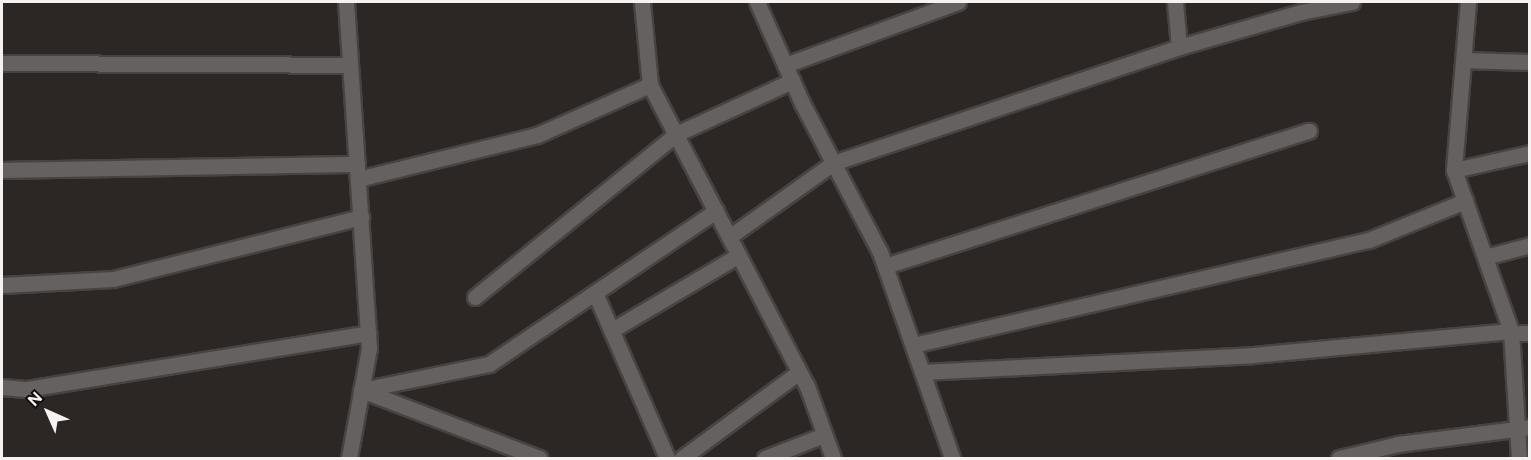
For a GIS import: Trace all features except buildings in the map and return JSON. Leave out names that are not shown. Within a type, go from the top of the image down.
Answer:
[{"type":"street","points":[[346,2],[369,348],[349,459]]},
{"type":"street","points":[[642,2],[650,86],[799,372],[833,459]]},
{"type":"street","points":[[757,2],[792,81],[885,266],[952,459]]},
{"type":"street","points":[[785,65],[958,2]]},
{"type":"street","points":[[1175,2],[1179,47]]},
{"type":"street","points":[[729,237],[833,163],[1179,47],[1301,12],[1352,2]]},
{"type":"street","points":[[1468,2],[1454,171],[1485,257],[1520,332],[1523,428],[1519,459]]},
{"type":"street","points":[[1463,60],[1530,62]]},
{"type":"street","points":[[2,63],[350,65]]},
{"type":"street","points":[[475,297],[676,134],[792,81]]},
{"type":"street","points":[[358,179],[537,135],[650,86]]},
{"type":"street","points":[[885,266],[1309,131]]},
{"type":"street","points":[[1454,171],[1530,153]]},
{"type":"street","points":[[2,170],[357,164]]},
{"type":"street","points":[[913,345],[1369,240],[1466,201]]},
{"type":"street","points":[[361,390],[489,364],[716,211]]},
{"type":"street","points":[[2,285],[113,279],[361,217]]},
{"type":"street","points":[[1485,257],[1530,245]]},
{"type":"street","points":[[612,330],[739,255]]},
{"type":"street","points":[[596,293],[667,459]]},
{"type":"street","points":[[922,372],[1252,356],[1520,332]]},
{"type":"street","points":[[2,387],[27,389],[368,333]]},
{"type":"street","points":[[682,459],[799,372]]},
{"type":"street","points":[[361,390],[539,458]]},
{"type":"street","points":[[1339,459],[1398,444],[1523,428]]},
{"type":"street","points":[[765,459],[824,435]]}]
